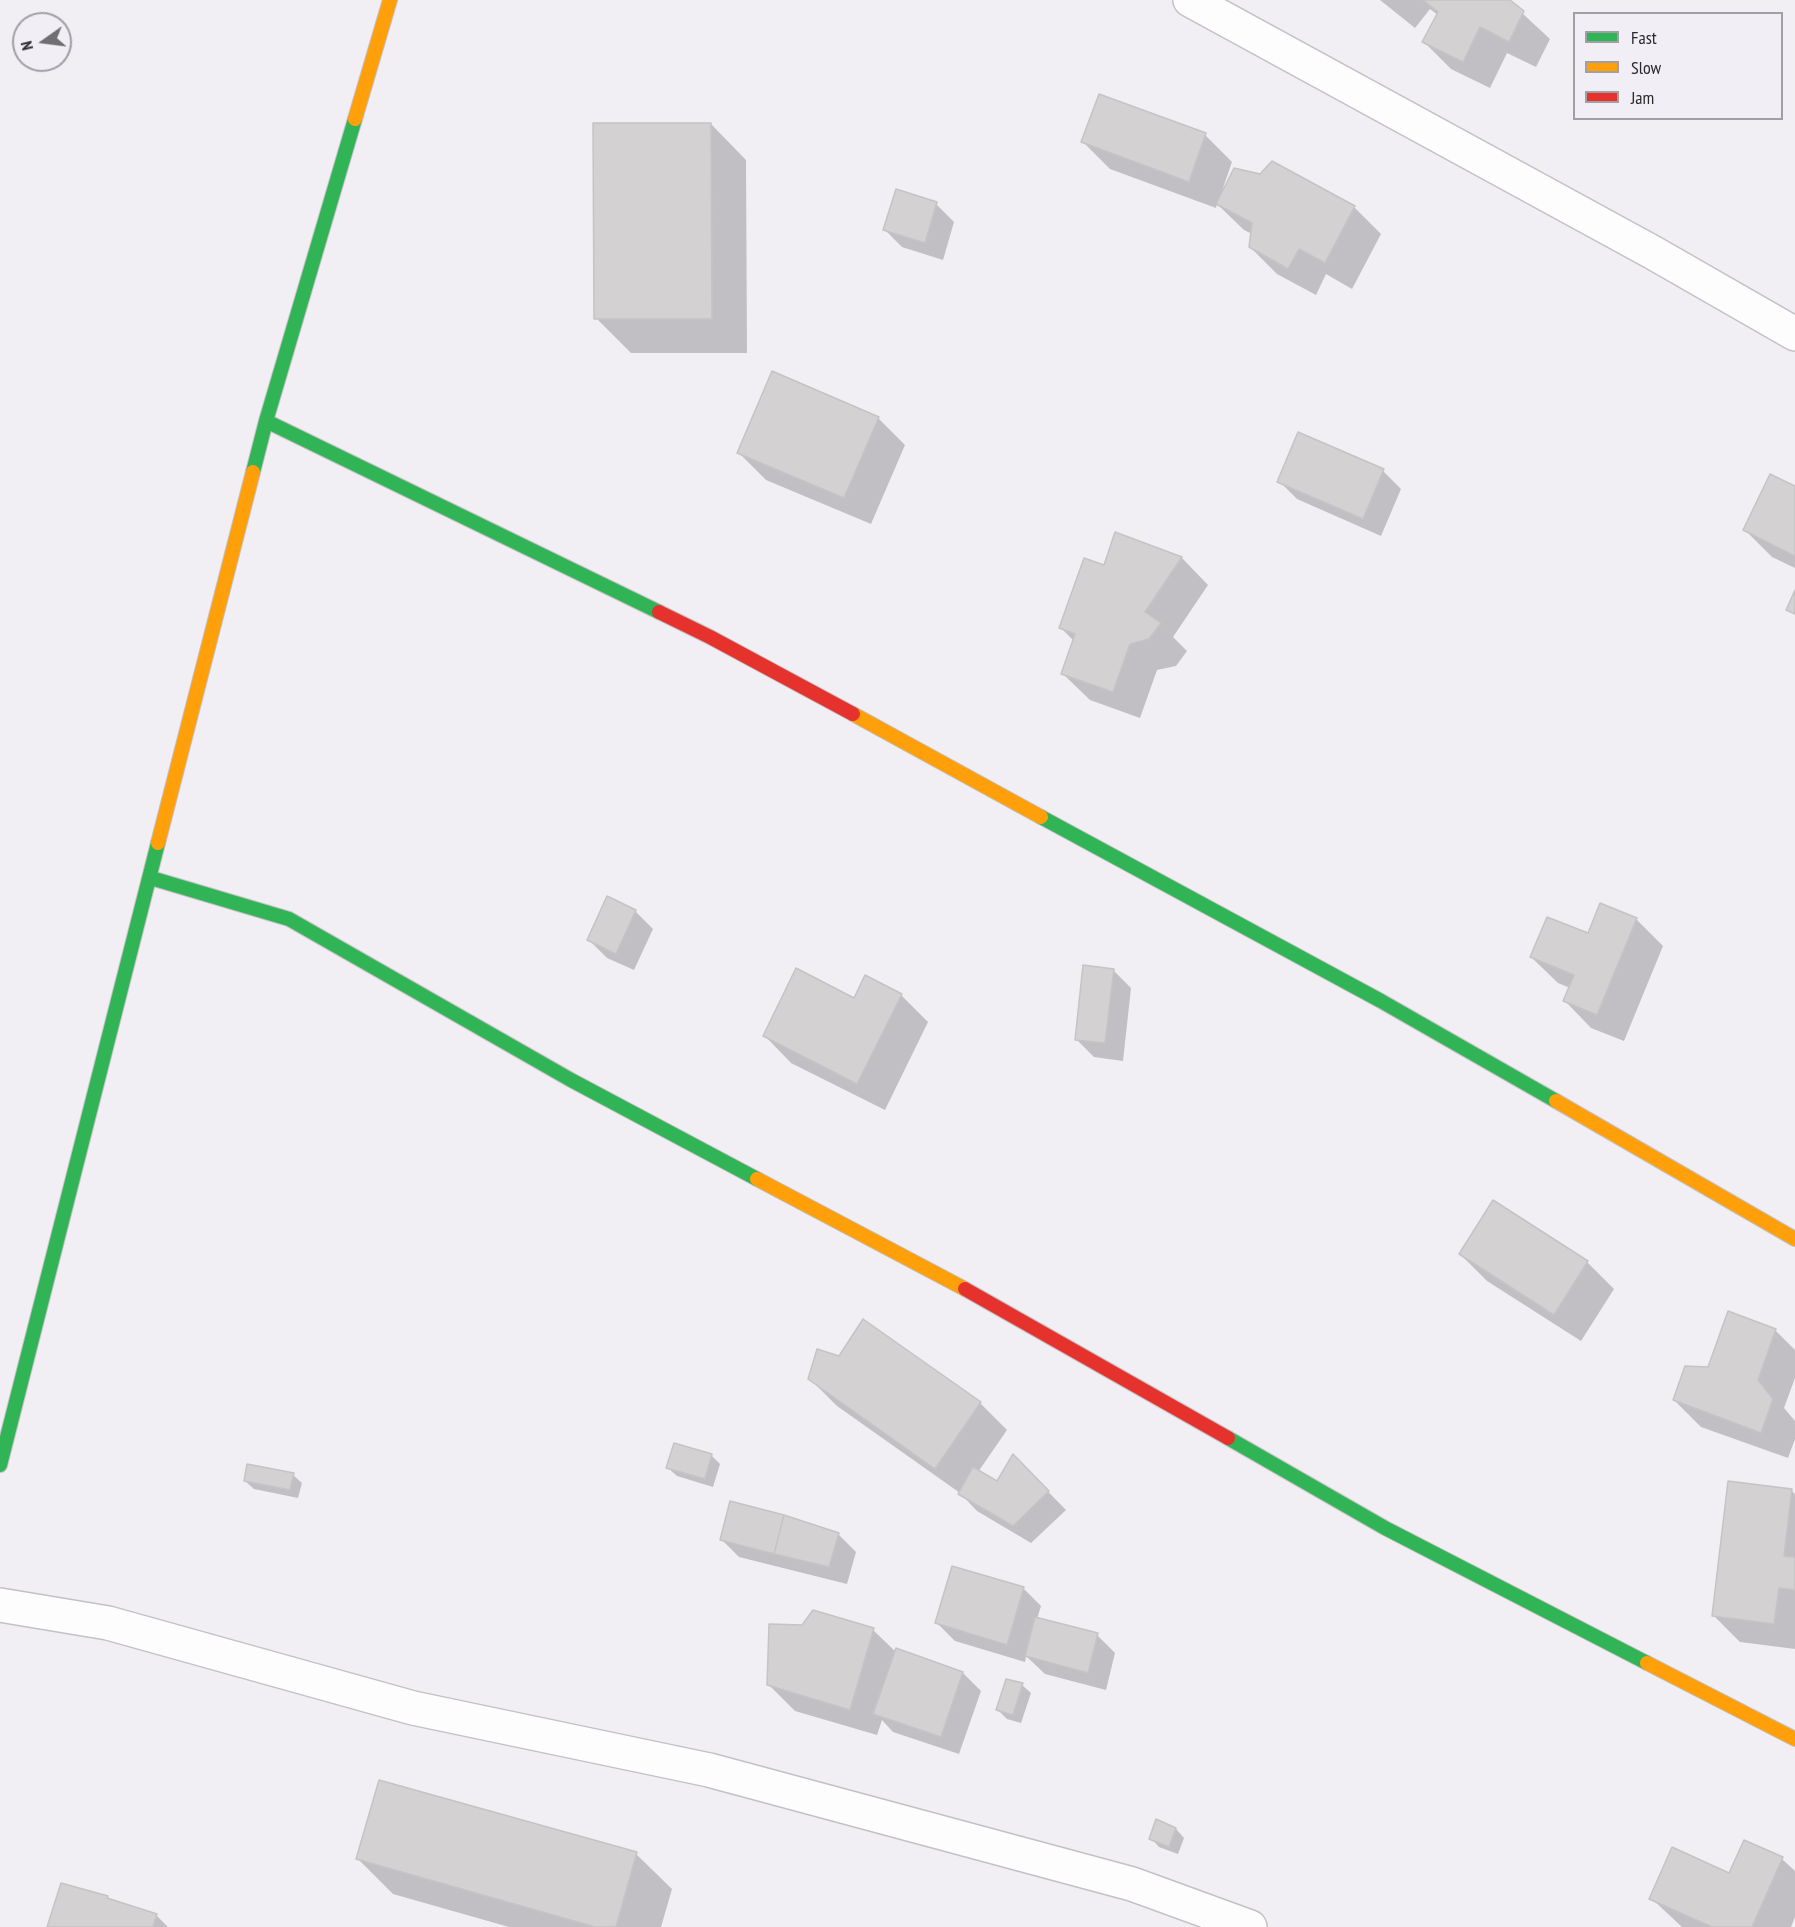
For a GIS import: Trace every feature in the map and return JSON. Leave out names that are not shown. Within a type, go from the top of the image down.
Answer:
[{"type":"street","points":[[0,1465],[266,421],[390,0]]},
{"type":"street","points":[[1190,0],[1652,252],[1795,334]]},
{"type":"street","points":[[266,421],[710,637],[1381,1001],[1795,1239]]},
{"type":"street","points":[[151,878],[289,920],[571,1080],[995,1305],[1385,1528],[1795,1739]]},
{"type":"street","points":[[0,1605],[108,1623],[413,1708],[709,1770],[1132,1884],[1250,1927]]},
{"type":"building","points":[[1423,0],[1510,0],[1524,11],[1509,42],[1480,27],[1463,62],[1422,42],[1438,12]]},
{"type":"building","points":[[1099,94],[1206,133],[1189,182],[1081,142]]},
{"type":"building","points":[[593,123],[711,123],[712,319],[594,319]]},
{"type":"building","points":[[1272,161],[1355,206],[1325,263],[1299,249],[1288,269],[1249,247],[1252,223],[1216,204],[1234,168],[1260,174]]},
{"type":"building","points":[[896,189],[937,202],[925,243],[883,230]]},
{"type":"building","points":[[772,371],[879,417],[844,498],[737,453]]},
{"type":"building","points":[[1298,432],[1384,469],[1363,519],[1277,482]]},
{"type":"building","points":[[1770,474],[1795,486],[1795,556],[1743,530]]},
{"type":"building","points":[[1115,532],[1182,557],[1145,612],[1161,623],[1149,639],[1130,644],[1113,692],[1061,674],[1075,634],[1059,628],[1084,558],[1104,565]]},
{"type":"building","points":[[1795,590],[1795,614],[1786,610]]},
{"type":"building","points":[[607,896],[636,910],[616,954],[587,940]]},
{"type":"building","points":[[1600,903],[1637,918],[1597,1015],[1563,1001],[1574,975],[1530,957],[1547,917],[1588,933]]},
{"type":"building","points":[[1083,965],[1114,969],[1105,1043],[1075,1040]]},
{"type":"building","points":[[796,968],[854,998],[865,975],[902,994],[857,1084],[763,1036]]},
{"type":"building","points":[[1493,1200],[1588,1261],[1554,1315],[1459,1254]]},
{"type":"building","points":[[1728,1311],[1776,1329],[1758,1380],[1773,1399],[1761,1433],[1673,1400],[1685,1366],[1708,1367]]},
{"type":"building","points":[[863,1319],[981,1402],[935,1469],[808,1379],[817,1349],[839,1356]]},
{"type":"building","points":[[674,1443],[712,1454],[705,1479],[666,1468]]},
{"type":"building","points":[[1013,1454],[1049,1491],[1013,1526],[958,1494],[973,1467],[997,1481]]},
{"type":"building","points":[[247,1464],[294,1473],[290,1490],[244,1481]]},
{"type":"building","points":[[1728,1481],[1792,1489],[1784,1556],[1795,1557],[1795,1590],[1779,1588],[1774,1624],[1712,1616]]},
{"type":"building","points":[[730,1501],[784,1515],[774,1554],[720,1540]]},
{"type":"building","points":[[784,1515],[839,1533],[829,1567],[774,1554]]},
{"type":"building","points":[[952,1566],[1024,1587],[1007,1645],[935,1623]]},
{"type":"building","points":[[813,1610],[874,1628],[850,1710],[767,1685],[769,1624],[802,1625]]},
{"type":"building","points":[[1035,1617],[1098,1633],[1088,1673],[1025,1656]]},
{"type":"building","points":[[896,1648],[963,1672],[941,1737],[873,1714]]},
{"type":"building","points":[[1006,1679],[1023,1683],[1013,1715],[996,1710]]},
{"type":"building","points":[[379,1780],[637,1852],[616,1927],[595,1927],[356,1859]]},
{"type":"building","points":[[1156,1819],[1176,1828],[1169,1847],[1149,1839]]},
{"type":"building","points":[[1744,1840],[1783,1857],[1752,1927],[1712,1927],[1649,1899],[1672,1847],[1729,1873]]},
{"type":"building","points":[[61,1883],[108,1896],[107,1898],[157,1914],[153,1927],[47,1927]]},
{"type":"traffic: fast","points":[[253,472],[355,119]]},
{"type":"traffic: fast","points":[[266,421],[659,612]]},
{"type":"traffic: fast","points":[[1041,817],[1381,1001],[1556,1101]]},
{"type":"traffic: fast","points":[[0,1465],[158,843]]},
{"type":"traffic: fast","points":[[151,878],[289,919],[571,1080],[757,1179]]},
{"type":"traffic: fast","points":[[1228,1438],[1385,1528],[1647,1663]]},
{"type":"traffic: slow","points":[[355,119],[390,0]]},
{"type":"traffic: slow","points":[[158,843],[253,472]]},
{"type":"traffic: slow","points":[[853,714],[1041,817]]},
{"type":"traffic: slow","points":[[1556,1101],[1795,1239]]},
{"type":"traffic: slow","points":[[757,1179],[965,1289]]},
{"type":"traffic: slow","points":[[1647,1663],[1795,1739]]},
{"type":"traffic: jam","points":[[659,612],[853,714]]},
{"type":"traffic: jam","points":[[965,1289],[1228,1438]]}]
